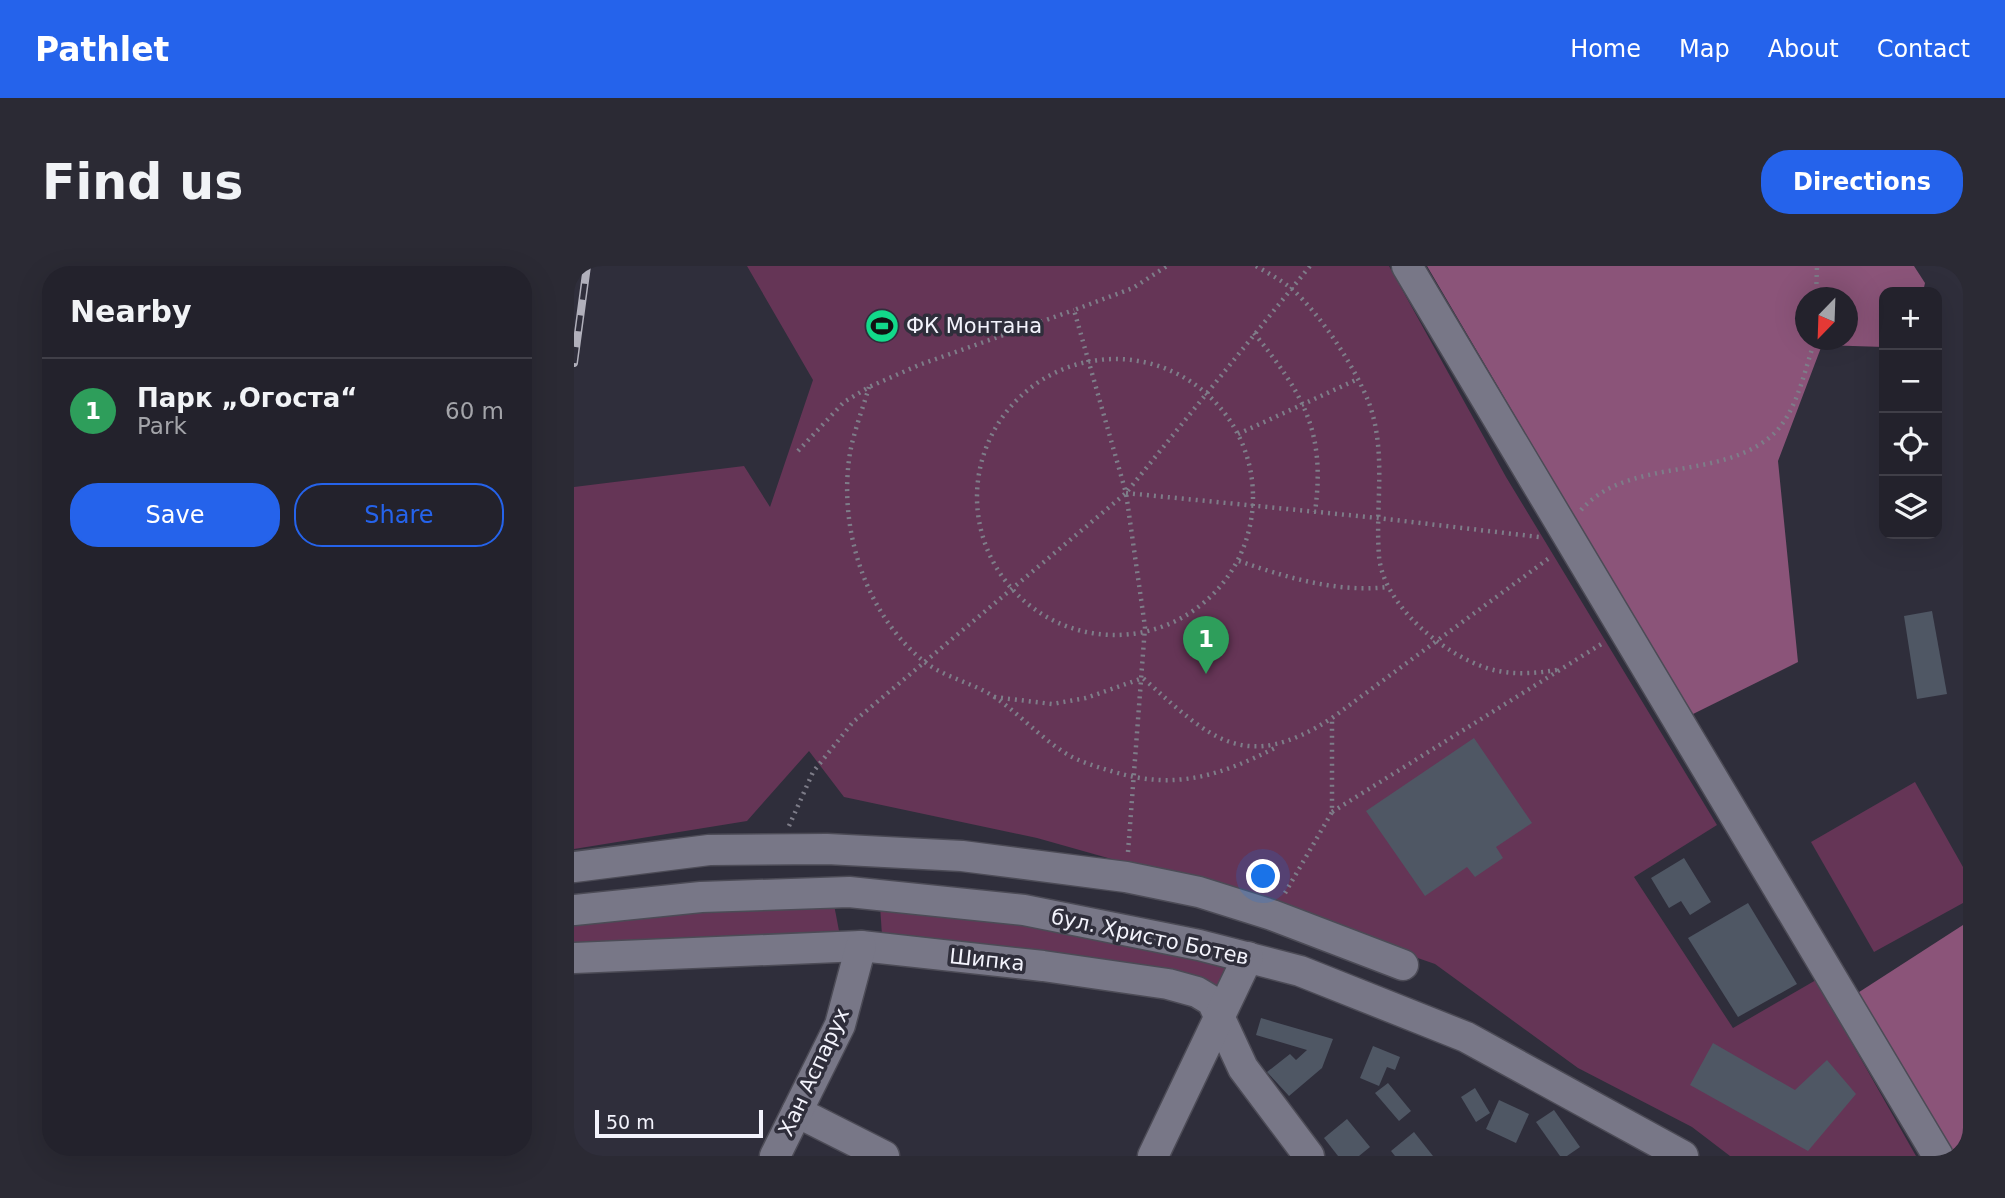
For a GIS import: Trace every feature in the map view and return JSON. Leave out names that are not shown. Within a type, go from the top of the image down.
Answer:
[{"type":"street","points":[[1406,266],[1938,1156]]},
{"type":"street","points":[[574,867],[709,850],[827,849],[962,856],[1126,877],[1199,892],[1272,915],[1403,965]]},
{"type":"street","points":[[765,895],[777,851]]},
{"type":"street","name":"бул. Христо Ботев","points":[[574,910],[701,897],[849,892],[1024,910],[1248,957],[1300,971],[1466,1037],[1683,1156]]},
{"type":"street","name":"Шипка","points":[[574,958],[861,946],[1043,966],[1168,984],[1197,992],[1212,1001],[1243,1069],[1309,1156]]},
{"type":"street","name":"Хан Аспарух","points":[[775,1156],[840,1025],[861,946]]},
{"type":"street","points":[[1153,1156],[1248,957]]},
{"type":"street","points":[[797,1112],[884,1156]]},
{"type":"street","points":[[1634,1130],[1644,1138],[1653,1156]]},
{"type":"path","points":[[798,451],[844,402],[869,387],[919,365],[1133,288],[1167,266]]},
{"type":"path","points":[[1256,266],[1291,288],[1307,306],[1358,379],[1369,404],[1381,452],[1379,558],[1387,587],[1436,642],[1497,671],[1529,674],[1562,669]]},
{"type":"path","points":[[777,851],[813,772],[853,722],[1126,494],[1310,266]]},
{"type":"path","points":[[1816,287],[1817,266]]},
{"type":"path","points":[[1074,310],[1126,494],[1145,632],[1126,877]]},
{"type":"path","points":[[1254,333],[1279,363],[1304,403],[1317,456],[1315,513]]},
{"type":"path","points":[[994,696],[1065,753],[1134,779],[1182,781],[1234,768],[1332,719],[1436,642],[1568,535],[1593,497],[1638,478],[1732,458],[1771,436],[1793,405],[1812,350]]},
{"type":"path","points":[[1103,359],[1140,360],[1175,372],[1206,392],[1226,414],[1238,435],[1252,477],[1248,536],[1239,561],[1228,579],[1209,599],[1185,617],[1145,632],[1098,635],[1072,629],[1047,618],[1011,588],[986,550],[976,514],[977,477],[987,441],[1006,409],[1034,384],[1067,366],[1103,359]]},
{"type":"path","points":[[1238,435],[1358,379]]},
{"type":"path","points":[[869,387],[850,453],[847,497],[852,537],[878,611],[898,638],[923,661],[953,679],[994,696],[1052,704],[1086,698],[1143,678]]},
{"type":"path","points":[[1126,494],[1568,535]]},
{"type":"path","points":[[1239,561],[1326,584],[1350,588],[1387,587]]},
{"type":"path","points":[[1272,915],[1332,812],[1622,631]]},
{"type":"path","points":[[1143,678],[1189,720],[1233,745],[1258,748],[1284,743]]},
{"type":"path","points":[[1332,719],[1332,812]]},
{"type":"shaded area","points":[[747,266],[1389,266],[1506,477],[1717,825],[1634,877],[1733,1028],[1816,980],[1916,1156],[1730,1156],[1692,1127],[1578,1068],[1435,964],[1225,891],[1037,838],[844,797],[809,751],[747,821],[574,849],[574,487],[744,466],[770,507],[813,380]]},
{"type":"shaded area","points":[[1427,266],[1914,266],[1925,283],[1924,287],[1879,287],[1879,347],[1858,346],[1858,287],[1795,287],[1795,350],[1820,350],[1778,461],[1798,662],[1691,715]]},
{"type":"shaded area","points":[[1915,782],[1963,867],[1963,903],[1874,952],[1811,842]]},
{"type":"shaded area","points":[[832,894],[839,931],[574,947],[574,919]]},
{"type":"shaded area","points":[[880,906],[1168,946],[1228,962],[1217,995],[882,935]]},
{"type":"shaded area","points":[[1963,925],[1963,1156],[1953,1156],[1853,996]]},
{"type":"building","points":[[1932,611],[1947,694],[1917,699],[1904,616]]},
{"type":"building","points":[[1474,738],[1532,823],[1496,847],[1503,858],[1475,877],[1467,867],[1425,896],[1366,811]]},
{"type":"building","points":[[1684,858],[1711,902],[1690,915],[1681,901],[1669,908],[1651,878]]},
{"type":"building","points":[[1748,903],[1797,984],[1738,1017],[1688,938]]},
{"type":"building","points":[[1261,1018],[1333,1039],[1322,1068],[1289,1096],[1267,1072],[1290,1054],[1296,1060],[1307,1050],[1256,1035]]},
{"type":"building","points":[[1713,1043],[1795,1090],[1827,1060],[1856,1094],[1808,1151],[1690,1085]]},
{"type":"building","points":[[1373,1046],[1400,1057],[1395,1070],[1387,1067],[1379,1086],[1360,1078]]},
{"type":"building","points":[[1388,1083],[1411,1111],[1399,1121],[1375,1093]]},
{"type":"building","points":[[1475,1088],[1490,1113],[1476,1122],[1461,1097]]},
{"type":"building","points":[[1499,1100],[1529,1114],[1516,1143],[1486,1129]]},
{"type":"building","points":[[1554,1110],[1580,1147],[1567,1156],[1560,1156],[1536,1122]]},
{"type":"building","points":[[1347,1119],[1370,1147],[1359,1156],[1338,1156],[1324,1138]]},
{"type":"building","points":[[1414,1132],[1433,1156],[1395,1156],[1391,1151]]},
{"type":"railway","points":[[574,363],[587,266]]},
{"type":"place","name":"ФК Монтана","points":[[882,326]]},
{"type":"place","name":"Парк „Огоста“","points":[[1206,674]]}]
